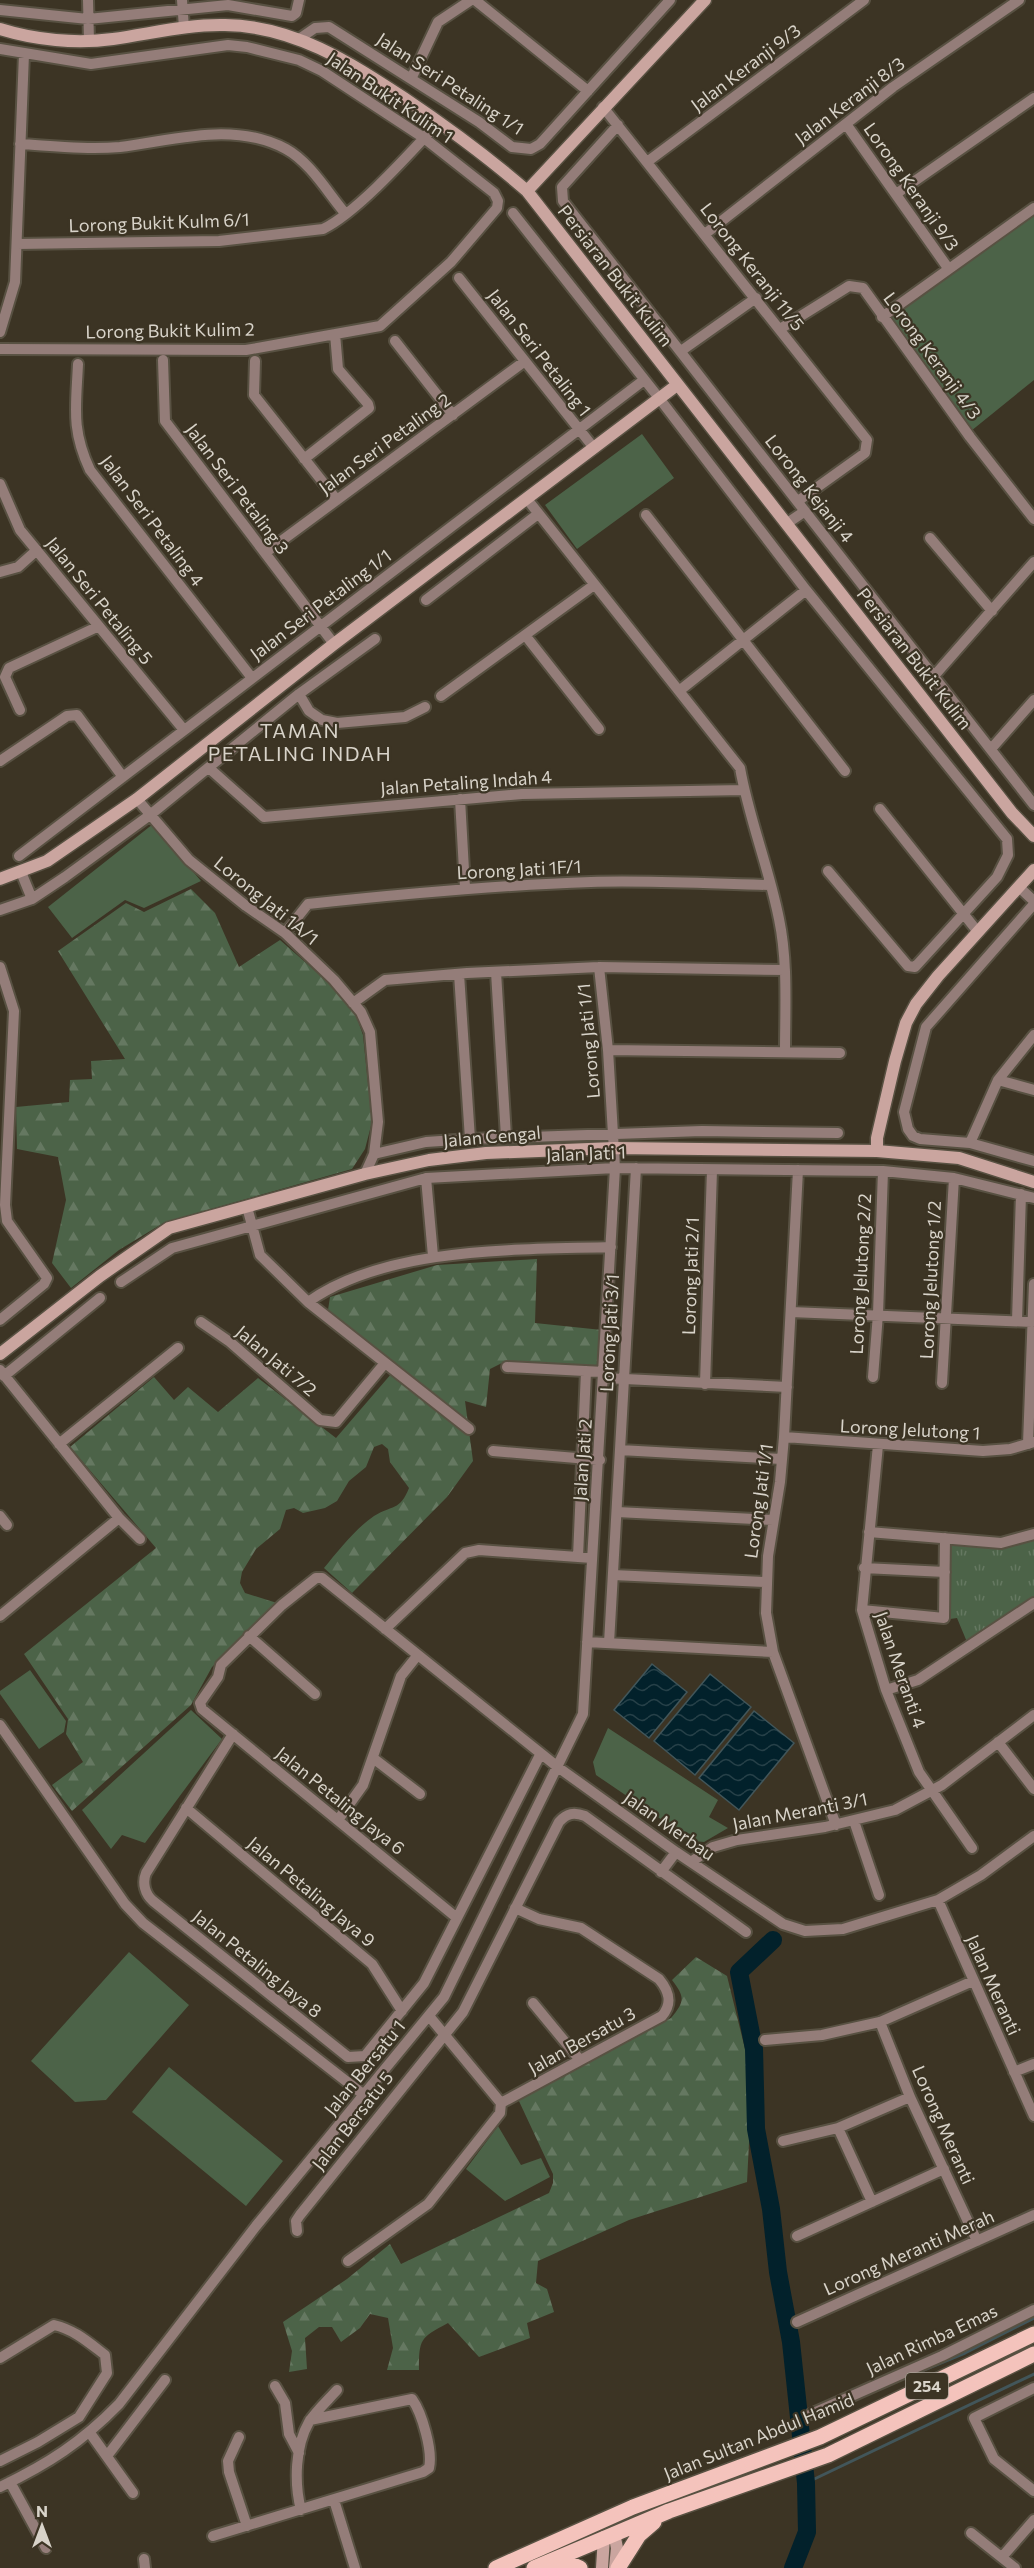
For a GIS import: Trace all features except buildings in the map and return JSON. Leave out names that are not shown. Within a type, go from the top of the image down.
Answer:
[{"type":"main road","name":"Jalan Sultan Abdul Hamid","points":[[496,2568],[633,2507],[820,2438],[1034,2334]]},
{"type":"main road","name":"Jalan Sultan Abdul Hamid","points":[[541,2565],[608,2534],[828,2455],[1034,2354]]},
{"type":"main road","points":[[551,2543],[560,2543],[590,2532],[608,2534],[614,2521],[633,2507]]},
{"type":"main road","points":[[616,2568],[639,2535],[669,2511]]},
{"type":"main road","points":[[541,2565],[567,2562],[580,2568]]},
{"type":"street","points":[[88,0],[89,41]]},
{"type":"street","points":[[0,10],[88,19],[182,4],[228,4],[292,16],[296,13],[299,0]]},
{"type":"street","points":[[411,79],[438,22],[473,0],[588,92]]},
{"type":"street","name":"Jalan Seri Petaling 1/1","points":[[299,39],[315,28],[329,27],[479,122],[512,147],[521,149],[540,144],[670,0]]},
{"type":"street","points":[[527,191],[704,0]]},
{"type":"street","name":"Jalan Keranji 9/3","points":[[647,162],[864,0]]},
{"type":"street","name":"Jalan Keranji 8/3","points":[[705,234],[893,87],[1018,0]]},
{"type":"street","points":[[182,4],[184,28]]},
{"type":"street","name":"Persiaran Bukit Kulim","points":[[0,29],[18,35],[89,41],[184,28],[225,25],[254,27],[299,39],[320,46],[351,63],[494,162],[527,191],[990,785],[1034,836]]},
{"type":"street","name":"Jalan Bukit Kulim 1","points":[[0,49],[91,64],[211,46],[247,47],[299,60],[322,71],[424,138],[494,193],[498,201]]},
{"type":"street","points":[[0,332],[15,282],[24,54]]},
{"type":"street","points":[[896,194],[1034,98]]},
{"type":"street","name":"Lorong Keranji 11/5","points":[[603,107],[867,440],[867,450],[798,501]]},
{"type":"street","name":"Lorong Bukit Kulm 6/1","points":[[17,244],[219,241],[323,229],[334,223],[363,198],[439,122]]},
{"type":"street","name":"Lorong Keranji 9/3","points":[[846,124],[948,268]]},
{"type":"street","name":"Lorong Kejanji 4","points":[[618,125],[562,187],[563,201],[1034,804]]},
{"type":"street","points":[[20,144],[108,147],[186,137],[240,134],[287,150],[306,166],[345,213]]},
{"type":"street","name":"Lorong Bukit Kulim 2","points":[[0,349],[246,350],[381,327],[451,262],[497,208],[498,201]]},
{"type":"street","points":[[882,317],[1034,208]]},
{"type":"street","points":[[513,213],[806,590],[1007,839],[1008,855],[997,877],[915,967],[908,966],[828,871]]},
{"type":"street","name":"Jalan Seri Petaling 1","points":[[459,278],[594,448]]},
{"type":"street","name":"Lorong Keranji 4/3","points":[[780,329],[849,286],[862,288],[970,437],[1034,519]]},
{"type":"street","points":[[681,351],[756,298]]},
{"type":"street","points":[[304,459],[369,408],[338,369],[335,334]]},
{"type":"street","points":[[395,341],[453,414]]},
{"type":"street","name":"Jalan Seri Petaling 3","points":[[163,360],[165,421],[334,644]]},
{"type":"street","points":[[255,362],[254,395],[337,500]]},
{"type":"street","name":"Jalan Seri Petaling 2","points":[[265,553],[525,362]]},
{"type":"street","name":"Jalan Seri Petaling 4","points":[[78,364],[75,422],[79,447],[90,470],[252,678]]},
{"type":"street","name":"Jalan Seri Petaling 1/1","points":[[19,856],[644,380]]},
{"type":"street","points":[[0,879],[47,861],[137,799],[334,644],[676,385]]},
{"type":"street","name":"Jalan Seri Petaling 5","points":[[0,487],[21,530],[97,627],[184,730]]},
{"type":"street","points":[[526,499],[740,768],[779,919],[785,970],[785,1052]]},
{"type":"street","points":[[786,524],[805,511]]},
{"type":"street","points":[[426,600],[538,514]]},
{"type":"street","points":[[646,515],[845,771]]},
{"type":"street","points":[[930,537],[992,610]]},
{"type":"street","points":[[0,573],[18,567],[37,550]]},
{"type":"street","points":[[934,676],[1034,562]]},
{"type":"street","points":[[441,696],[594,585]]},
{"type":"street","points":[[679,691],[806,590]]},
{"type":"street","points":[[20,710],[5,677],[9,668],[97,627]]},
{"type":"street","points":[[525,635],[599,729]]},
{"type":"street","points":[[0,910],[32,899],[150,815],[299,694],[375,639]]},
{"type":"street","points":[[299,694],[309,711],[321,720],[337,723],[405,717],[425,707]]},
{"type":"street","points":[[991,749],[1034,700]]},
{"type":"street","points":[[0,761],[67,716],[77,715],[123,777]]},
{"type":"street","name":"Jalan Petaling Indah 4","points":[[209,768],[264,817],[522,794],[587,791],[744,790]]},
{"type":"street","name":"Lorong Jati 1A/1","points":[[137,799],[189,860],[246,906],[285,933],[334,980],[361,1012],[370,1032],[378,1122],[374,1154],[364,1174]]},
{"type":"street","points":[[460,799],[465,888]]},
{"type":"street","points":[[880,809],[978,932]]},
{"type":"street","points":[[877,1151],[877,1138],[906,1023],[927,989],[1034,870]]},
{"type":"street","points":[[21,872],[32,899]]},
{"type":"street","name":"Lorong Jati 1F/1","points":[[285,933],[308,904],[465,888],[592,882],[770,885]]},
{"type":"street","points":[[1020,888],[1034,902],[926,1027],[904,1112],[908,1129],[913,1136],[920,1139],[970,1143],[1034,1161]]},
{"type":"street","points":[[0,967],[14,1011],[2,1205],[7,1221],[47,1278],[44,1284],[0,1320]]},
{"type":"street","points":[[353,1003],[385,980],[459,974],[599,967],[785,970]]},
{"type":"street","name":"Lorong Jati 1/1","points":[[599,967],[608,1050],[614,1148]]},
{"type":"street","points":[[496,972],[506,1137]]},
{"type":"street","points":[[459,974],[470,1139]]},
{"type":"street","points":[[970,1143],[998,1080],[1034,1035]]},
{"type":"street","points":[[608,1050],[840,1053]]},
{"type":"street","points":[[998,1080],[1034,1090]]},
{"type":"street","points":[[374,1154],[426,1142],[506,1137],[612,1133],[838,1132]]},
{"type":"street","name":"Jalan Cengal","points":[[0,1354],[168,1228],[364,1174],[429,1160],[486,1153],[614,1148],[877,1151],[959,1158],[1033,1181]]},
{"type":"street","name":"Jalan Jati 2","points":[[559,1768],[584,1714],[592,1558],[600,1460],[615,1168],[614,1148]]},
{"type":"street","name":"Jalan Jati 1","points":[[120,1282],[172,1248],[426,1178],[615,1168],[883,1171],[954,1178],[1028,1196]]},
{"type":"street","name":"Lorong Jati 3/1","points":[[609,1643],[636,1168]]},
{"type":"street","name":"Lorong Jati 2/1","points":[[705,1384],[712,1170]]},
{"type":"street","name":"Lorong Jati 1/1","points":[[798,1170],[784,1437],[766,1582],[766,1614],[773,1652],[836,1825]]},
{"type":"street","name":"Lorong Jelutong 2/2","points":[[873,1377],[878,1314],[883,1171]]},
{"type":"street","points":[[426,1178],[433,1256]]},
{"type":"street","name":"Lorong Jelutong 1/2","points":[[942,1383],[954,1178]]},
{"type":"street","points":[[1017,1321],[1028,1196],[1033,1181]]},
{"type":"street","points":[[247,1207],[260,1255],[308,1302],[469,1429]]},
{"type":"street","points":[[308,1302],[329,1287],[344,1280],[433,1256],[611,1247]]},
{"type":"street","points":[[1031,1443],[1034,1284]]},
{"type":"street","points":[[100,1298],[3,1378],[118,1518],[140,1539]]},
{"type":"street","points":[[791,1311],[1032,1322]]},
{"type":"street","name":"Jalan Jati 7/2","points":[[201,1322],[230,1342],[320,1420],[329,1423],[336,1422],[385,1363]]},
{"type":"street","points":[[59,1444],[178,1348]]},
{"type":"street","points":[[507,1367],[586,1371],[624,1379],[787,1387]]},
{"type":"street","points":[[578,1557],[586,1371]]},
{"type":"street","name":"Lorong Jelutong 1","points":[[784,1437],[983,1451],[1010,1449],[1031,1443]]},
{"type":"street","name":"Jalan Meranti 4","points":[[878,1445],[864,1568],[862,1610],[867,1633],[886,1690],[919,1772],[972,1848]]},
{"type":"street","points":[[620,1449],[782,1459]]},
{"type":"street","points":[[493,1451],[600,1460]]},
{"type":"street","points":[[617,1512],[773,1520]]},
{"type":"street","points":[[0,1616],[118,1518]]},
{"type":"street","points":[[869,1532],[1001,1543],[1034,1534]]},
{"type":"street","points":[[862,1610],[944,1618],[945,1538]]},
{"type":"street","points":[[385,1629],[465,1553],[479,1550],[592,1558]]},
{"type":"street","points":[[864,1568],[945,1572]]},
{"type":"street","points":[[613,1575],[766,1582]]},
{"type":"street","name":"Jalan Merbau","points":[[249,1636],[312,1581],[322,1578],[540,1755],[676,1852],[783,1924],[805,1931],[843,1929],[938,1900],[981,1875],[1034,1836]]},
{"type":"street","points":[[886,1690],[918,1680],[939,1668],[1034,1603]]},
{"type":"street","points":[[249,1636],[315,1694]]},
{"type":"street","name":"Jalan Petaling Jaya 6","points":[[249,1636],[221,1665],[218,1677],[200,1703],[202,1709],[457,1918]]},
{"type":"street","points":[[588,1642],[773,1652]]},
{"type":"street","points":[[338,1820],[363,1785],[401,1676],[417,1656]]},
{"type":"street","name":"Jalan Meranti 3/1","points":[[691,1862],[713,1847],[737,1840],[836,1825],[895,1809],[932,1791],[1034,1715]]},
{"type":"street","points":[[0,1725],[125,1904],[143,1923],[364,2095]]},
{"type":"street","points":[[186,1808],[233,1734]]},
{"type":"street","points":[[998,1742],[1034,1789]]},
{"type":"street","points":[[402,2011],[424,1983],[540,1755]]},
{"type":"street","points":[[373,1758],[420,1794]]},
{"type":"street","name":"Jalan Bersatu 1","points":[[5,2484],[70,2449],[119,2404],[256,2226],[444,1998],[559,1768]]},
{"type":"street","name":"Jalan Petaling Jaya 8","points":[[186,1808],[146,1873],[144,1886],[150,1898],[348,2057],[364,2056],[402,2011]]},
{"type":"street","name":"Jalan Petaling Jaya 9","points":[[186,1808],[372,1964],[402,2011]]},
{"type":"street","name":"Jalan Bersatu 5","points":[[297,2231],[297,2221],[300,2215],[463,2012],[559,1822],[570,1813],[585,1816],[661,1872]]},
{"type":"street","points":[[854,1821],[879,1895]]},
{"type":"street","points":[[676,1852],[661,1872],[746,1932]]},
{"type":"street","name":"Jalan Meranti","points":[[938,1900],[1034,2116]]},
{"type":"street","name":"Jalan Bersatu 3","points":[[501,2103],[662,2016],[668,2009],[669,2000],[667,1988],[659,1979],[581,1928],[539,1919],[515,1908]]},
{"type":"street","points":[[765,2040],[822,2035],[880,2022],[973,1981]]},
{"type":"street","points":[[251,2008],[262,1989]]},
{"type":"street","points":[[533,2003],[580,2060]]},
{"type":"street","points":[[348,2261],[428,2204],[500,2113],[501,2103],[429,2016]]},
{"type":"street","name":"Lorong Meranti","points":[[880,2022],[910,2097],[977,2241]]},
{"type":"street","points":[[1014,2072],[1034,2064]]},
{"type":"street","points":[[783,2141],[838,2128],[910,2097]]},
{"type":"street","points":[[838,2128],[872,2202]]},
{"type":"street","points":[[797,2236],[944,2169]]},
{"type":"street","name":"Lorong Meranti Merah","points":[[797,2322],[1034,2215]]},
{"type":"street","name":"Jalan Rimba Emas","points":[[811,2414],[942,2356],[1034,2310]]},
{"type":"street","points":[[0,2358],[54,2325],[67,2328],[80,2335],[105,2355],[107,2373],[78,2417],[38,2442],[0,2461]]},
{"type":"street","points":[[107,2457],[165,2380]]},
{"type":"street","points":[[275,2386],[285,2403],[289,2434],[299,2453]]},
{"type":"street","points":[[1034,2388],[974,2418],[994,2459],[1034,2491]]},
{"type":"street","points":[[300,2510],[296,2480],[304,2432],[310,2420],[337,2390]]},
{"type":"street","points":[[213,2536],[423,2472],[429,2468],[432,2458],[418,2407],[412,2399],[310,2420]]},
{"type":"street","points":[[90,2433],[133,2493]]},
{"type":"street","points":[[239,2437],[228,2461],[229,2472],[247,2526]]},
{"type":"street","points":[[38,2442],[48,2462]]},
{"type":"street","points":[[5,2484],[46,2548]]},
{"type":"street","points":[[334,2499],[355,2568]]},
{"type":"street","points":[[1002,2557],[1034,2520]]},
{"type":"street","points":[[971,2533],[1015,2568]]},
{"type":"street","points":[[602,2568],[608,2534]]},
{"type":"street","points":[[608,2534],[617,2548],[616,2568]]},
{"type":"green space","points":[[1034,216],[1034,380],[971,431],[887,319]]},
{"type":"green space","points":[[642,434],[674,478],[577,549],[545,505]]},
{"type":"green space","points":[[153,824],[201,881],[144,908],[125,900],[72,938],[48,907]]},
{"type":"green space","points":[[191,889],[215,913],[239,967],[280,940],[345,997],[356,1015],[363,1035],[372,1122],[365,1149],[352,1169],[165,1222],[119,1250],[71,1288],[52,1263],[66,1200],[58,1157],[17,1149],[16,1107],[69,1102],[70,1080],[92,1079],[91,1061],[125,1059],[58,951],[126,903],[144,912]]},
{"type":"green space","points":[[537,1259],[535,1323],[602,1330],[600,1369],[504,1362],[490,1369],[486,1407],[465,1401],[473,1461],[447,1497],[352,1593],[324,1568],[360,1527],[374,1516],[399,1504],[406,1495],[409,1488],[390,1462],[388,1449],[382,1444],[374,1447],[366,1467],[349,1481],[337,1501],[325,1508],[303,1513],[294,1508],[286,1510],[280,1529],[256,1549],[242,1572],[240,1583],[245,1593],[277,1603],[212,1667],[191,1705],[72,1811],[52,1785],[83,1762],[66,1734],[68,1719],[24,1654],[156,1548],[70,1447],[154,1377],[174,1400],[188,1387],[218,1412],[258,1378],[336,1438],[398,1366],[328,1310],[330,1297],[437,1265]]},
{"type":"green space","points":[[1034,1540],[1034,1597],[967,1642],[957,1618],[950,1619],[951,1544],[1007,1548]]},
{"type":"green space","points":[[30,1670],[66,1721],[64,1732],[39,1749],[0,1694],[0,1691]]},
{"type":"green space","points":[[191,1710],[222,1739],[145,1843],[122,1835],[111,1849],[82,1810]]},
{"type":"green space","points":[[608,1728],[718,1800],[709,1817],[728,1828],[704,1842],[693,1841],[596,1775],[593,1762]]},
{"type":"green space","points":[[129,1952],[189,2005],[106,2100],[75,2102],[31,2061]]},
{"type":"green space","points":[[696,1957],[727,1976],[747,2057],[750,2123],[747,2182],[629,2220],[538,2261],[536,2283],[547,2289],[554,2312],[527,2323],[530,2338],[479,2357],[448,2323],[423,2340],[419,2370],[387,2370],[393,2348],[388,2318],[370,2314],[360,2328],[341,2342],[332,2327],[319,2327],[305,2338],[307,2369],[289,2372],[292,2351],[283,2322],[347,2279],[390,2244],[401,2264],[549,2193],[553,2183],[553,2174],[518,2099],[671,2018],[682,1999],[672,1980]]},
{"type":"green space","points":[[169,2067],[283,2161],[246,2206],[132,2112]]},
{"type":"green space","points":[[498,2126],[521,2165],[541,2158],[550,2177],[505,2201],[466,2169]]},
{"type":"water","points":[[652,1664],[687,1692],[649,1738],[614,1710]]},
{"type":"water","points":[[710,1674],[751,1707],[695,1775],[654,1741]]},
{"type":"water","points":[[754,1711],[794,1743],[739,1810],[699,1778]]},
{"type":"waterway","points":[[773,1940],[739,1972],[754,2049],[756,2129],[771,2209],[778,2272],[791,2342],[806,2483],[807,2532],[793,2568]]},
{"type":"waterway","points":[[902,2379],[965,2353],[1034,2318]]},
{"type":"waterway","points":[[806,2483],[1034,2374]]},
{"type":"waterway","points":[[799,2422],[810,2418]]},
{"type":"district","name":"TAMAN PETALING INDAH","points":[[300,742]]}]
